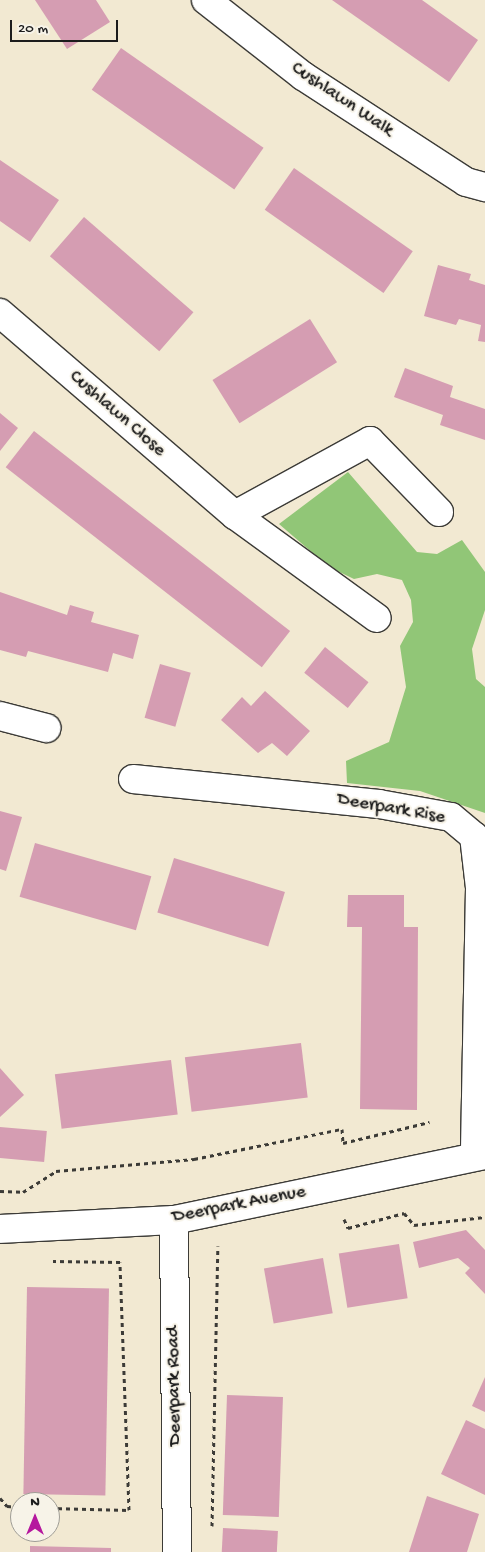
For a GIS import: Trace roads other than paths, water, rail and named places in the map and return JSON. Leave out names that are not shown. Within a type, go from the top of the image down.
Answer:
[{"type":"street","name":"Cushlawn Walk","points":[[206,0],[303,76],[466,182],[485,187]]},
{"type":"street","name":"Cushlawn Close","points":[[0,312],[235,514],[377,618]]},
{"type":"street","points":[[235,514],[370,441],[439,512]]},
{"type":"street","points":[[0,716],[46,728]]},
{"type":"street","name":"Deerpark Rise","points":[[133,779],[379,804],[451,817],[474,836],[480,888],[480,1155]]},
{"type":"street","name":"Deerpark Avenue","points":[[0,1229],[174,1220],[480,1155]]},
{"type":"street","name":"Deerpark Road","points":[[174,1220],[177,1552]]}]
